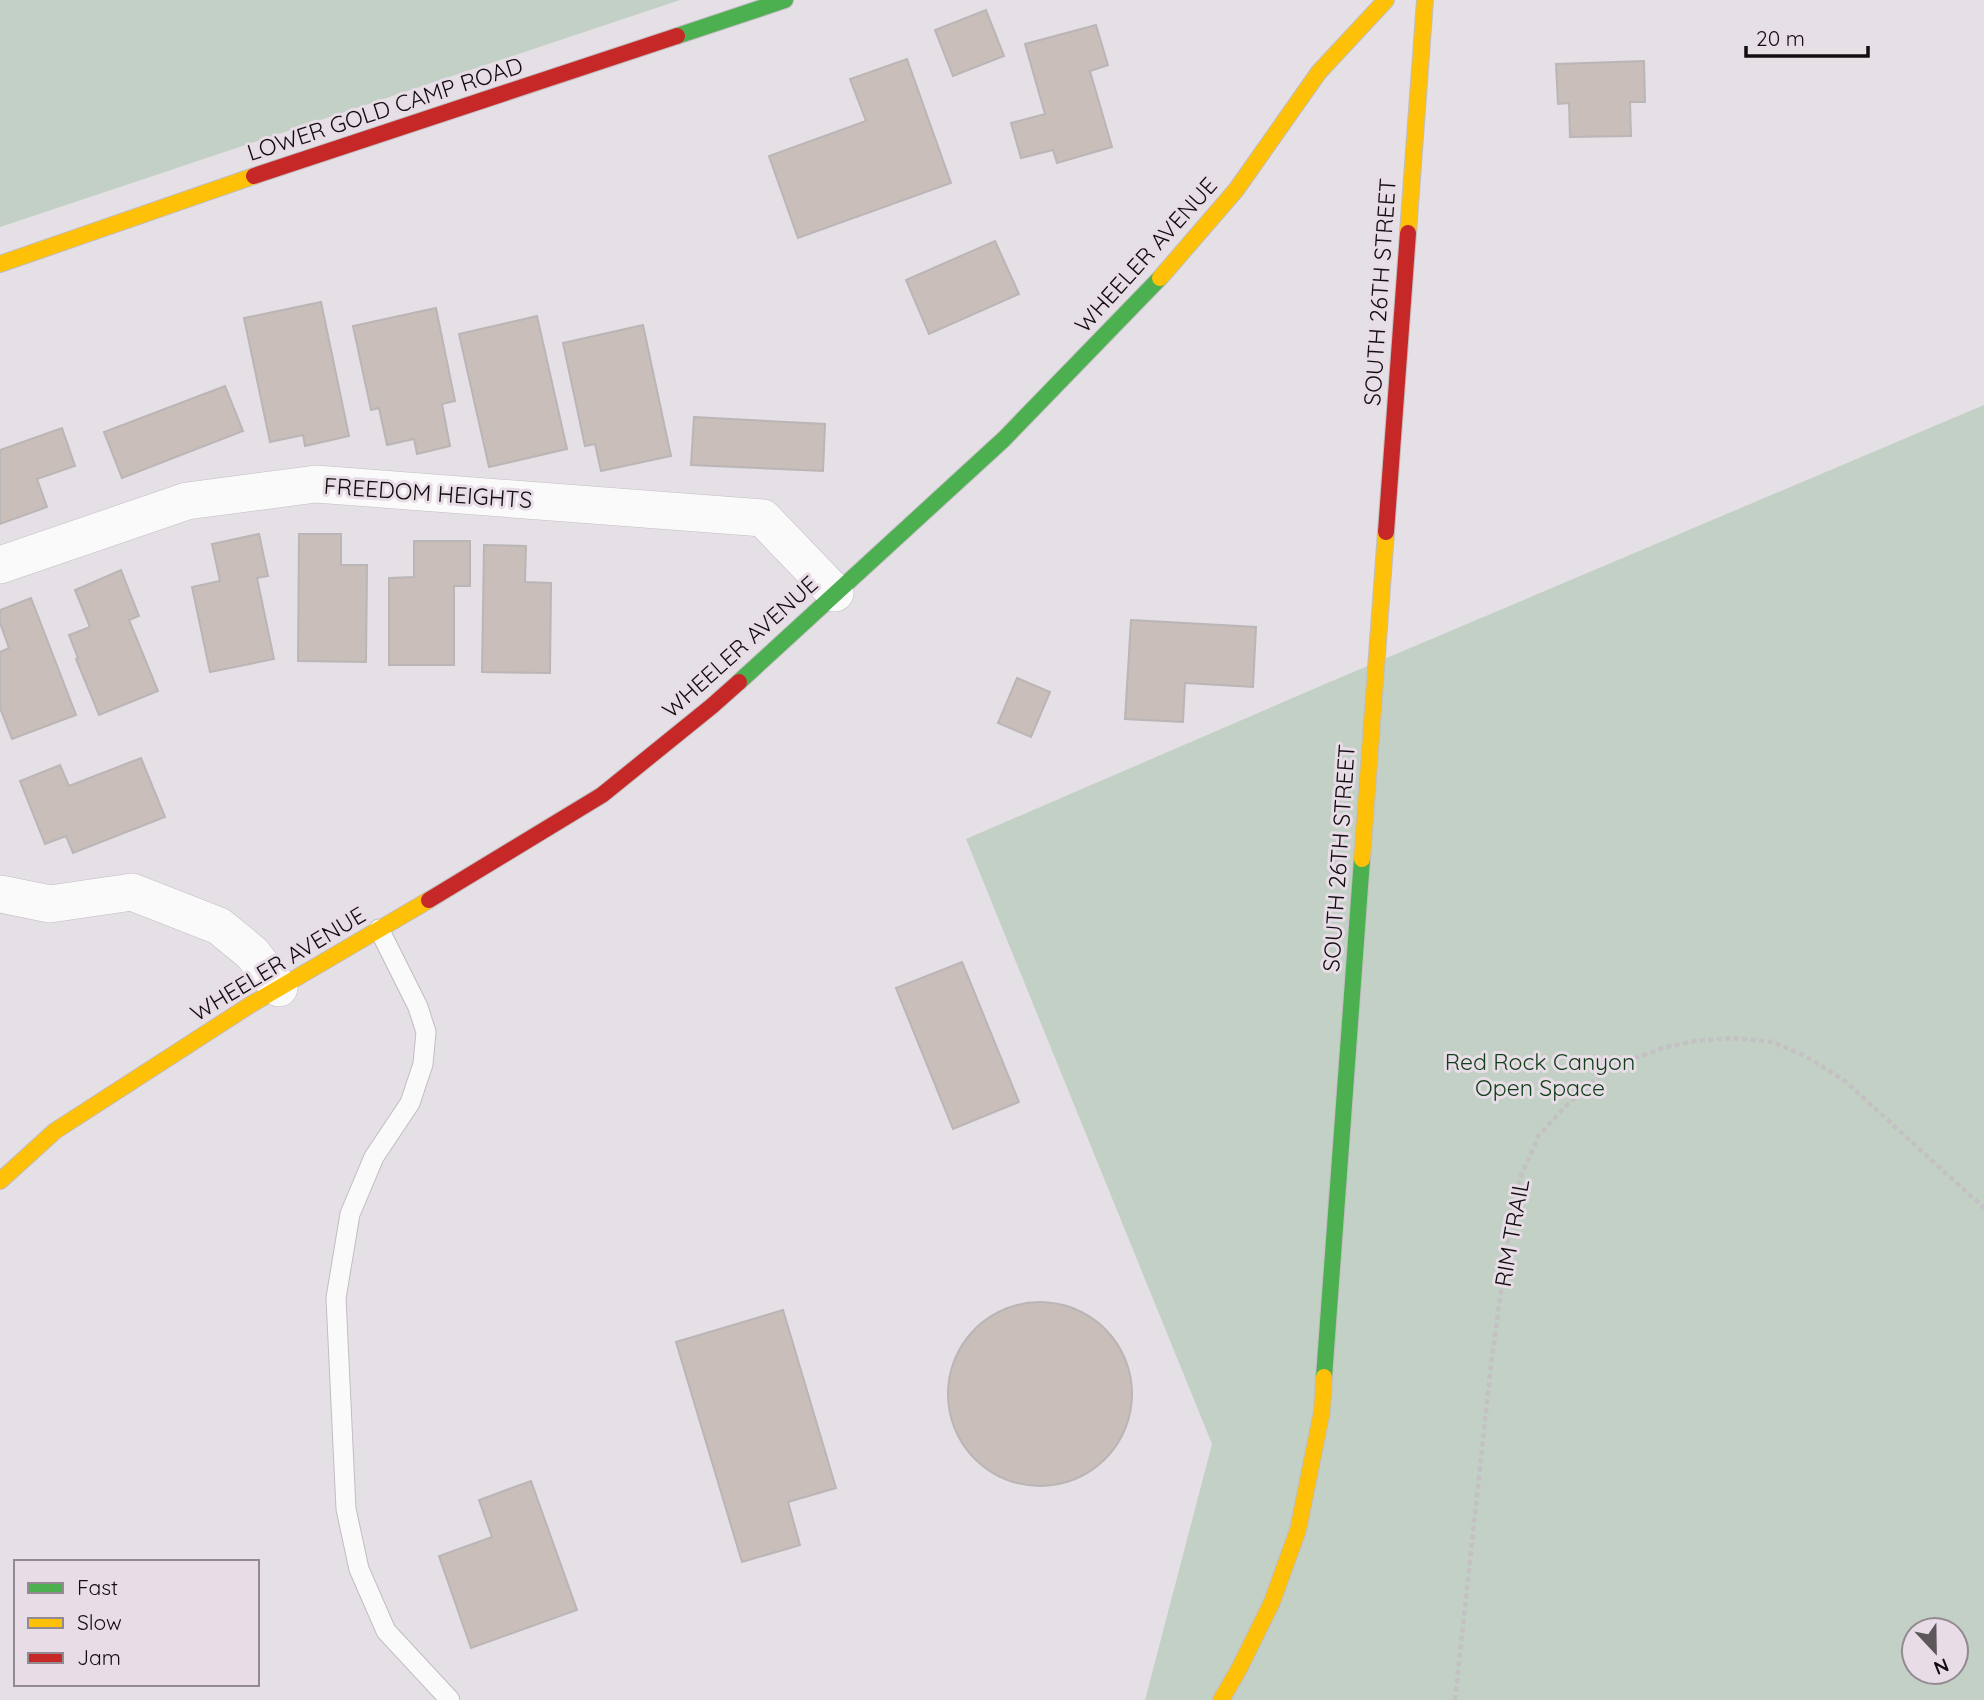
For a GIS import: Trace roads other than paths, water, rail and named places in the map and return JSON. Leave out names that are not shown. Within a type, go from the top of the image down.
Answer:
[{"type":"street","name":"LOWER GOLD CAMP ROAD","points":[[0,264],[164,206],[785,0]]},
{"type":"street","name":"WHEELER AVENUE","points":[[0,1181],[55,1131],[250,1005],[602,795],[712,706],[1004,439],[1168,269],[1236,190],[1319,72],[1386,0]]},
{"type":"street","name":"SOUTH 26TH STREET","points":[[1221,1700],[1272,1602],[1298,1530],[1322,1411],[1424,0]]},
{"type":"street","name":"FREEDOM HEIGHTS","points":[[0,565],[187,501],[316,484],[762,518],[835,593]]},
{"type":"street","points":[[0,894],[50,904],[132,892],[219,926],[252,953],[279,988]]},
{"type":"lane","points":[[379,929],[418,1007],[426,1032],[423,1064],[410,1103],[374,1157],[350,1214],[336,1298],[346,1509],[359,1569],[386,1631],[450,1700]]},
{"type":"park label","name":"Red Rock Canyon Open Space","points":[[1540,1075]]}]
